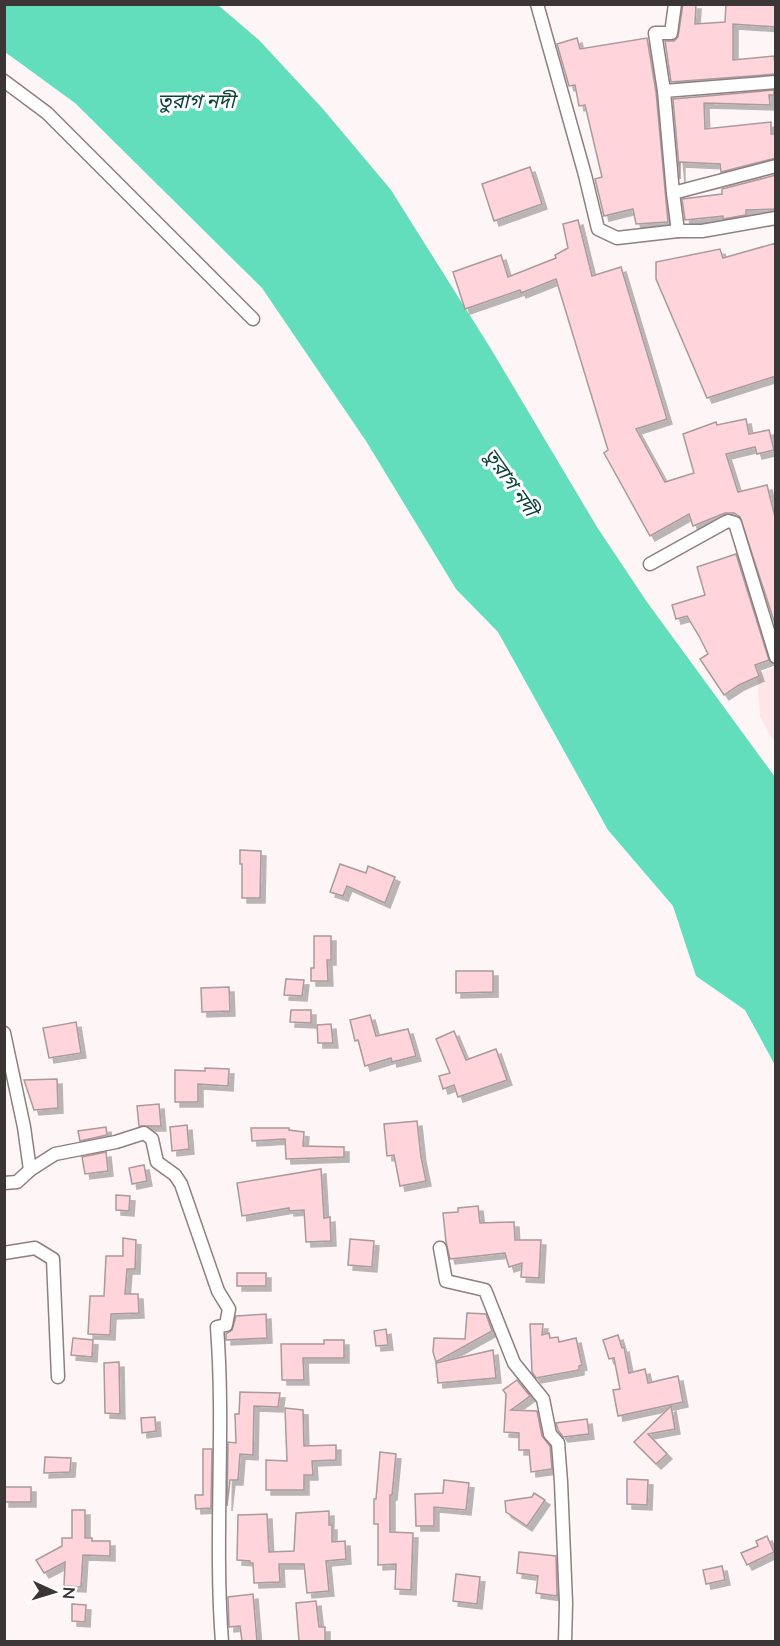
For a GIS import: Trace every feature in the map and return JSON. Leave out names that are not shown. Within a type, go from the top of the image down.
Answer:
[{"type":"street","points":[[537,4],[598,229],[617,238],[678,231],[702,231],[776,218]]},
{"type":"street","points":[[675,4],[671,33],[655,33],[664,91],[678,231]]},
{"type":"street","points":[[4,81],[47,113],[253,319]]},
{"type":"street","points":[[664,91],[776,82]]},
{"type":"street","points":[[673,193],[776,166]]},
{"type":"street","points":[[650,564],[728,521],[735,523],[776,657]]},
{"type":"street","points":[[4,1033],[24,1127],[30,1170]]},
{"type":"street","points":[[4,1183],[17,1182],[30,1170],[56,1155],[116,1142],[144,1133],[152,1139],[157,1162],[175,1175],[185,1193],[218,1291],[229,1309],[226,1325],[216,1327],[219,1362],[218,1529],[222,1641]]},
{"type":"street","points":[[4,1253],[35,1248],[53,1259],[58,1377]]},
{"type":"street","points":[[440,1248],[446,1281],[485,1290],[514,1363],[543,1399],[550,1434],[558,1443],[566,1604],[565,1641]]},
{"type":"shaded area","points":[[775,667],[775,743],[760,717],[757,674]]},
{"type":"water","name":"তুরাগ নদী","points":[[5,5],[218,5],[259,40],[323,109],[391,190],[491,349],[597,527],[647,602],[775,777],[775,1065],[745,1010],[696,976],[673,906],[608,830],[498,632],[456,589],[366,441],[262,288],[75,103],[5,52]]},
{"type":"building","points":[[683,4],[696,4],[695,24],[725,22],[726,4],[776,4],[776,27],[733,24],[733,60],[774,56],[776,74],[671,82],[665,41],[674,41],[678,37]]},
{"type":"building","points":[[577,38],[580,49],[647,38],[656,92],[668,222],[636,224],[633,209],[604,216],[595,179],[602,177],[585,105],[579,106],[575,85],[569,86],[557,44]]},
{"type":"building","points":[[774,90],[774,95],[769,95],[770,105],[704,103],[705,129],[771,122],[771,134],[776,134],[776,158],[721,172],[720,164],[680,162],[680,179],[673,99]]},
{"type":"building","points":[[530,167],[542,204],[494,221],[482,184]]},
{"type":"building","points":[[776,175],[776,209],[746,210],[746,215],[723,219],[723,216],[685,220],[682,199],[722,194],[722,189]]},
{"type":"building","points":[[578,220],[592,276],[621,267],[667,419],[636,429],[665,482],[694,473],[683,434],[716,422],[717,425],[746,419],[749,434],[769,430],[774,450],[757,454],[755,447],[726,454],[738,492],[767,485],[776,521],[776,627],[740,517],[734,513],[725,513],[693,526],[689,514],[650,536],[604,453],[608,450],[556,279],[521,293],[520,290],[465,309],[453,272],[501,255],[508,277],[556,258],[555,255],[568,248],[563,224]]},
{"type":"building","points":[[776,243],[776,376],[707,398],[656,279],[656,262],[720,249],[723,258]]},
{"type":"building","points":[[736,554],[769,660],[755,665],[759,676],[724,695],[700,659],[708,654],[699,636],[687,616],[676,619],[672,605],[705,595],[697,567]]},
{"type":"building","points":[[240,850],[261,851],[260,898],[242,898]]},
{"type":"building","points":[[340,864],[366,873],[368,866],[395,877],[385,903],[347,886],[343,896],[330,892]]},
{"type":"building","points":[[314,936],[331,936],[331,960],[327,960],[328,981],[311,981],[311,968],[314,968]]},
{"type":"building","points":[[456,971],[493,971],[493,992],[456,993]]},
{"type":"building","points":[[286,979],[304,980],[302,996],[284,995]]},
{"type":"building","points":[[229,987],[230,1011],[202,1012],[201,988]]},
{"type":"building","points":[[291,1010],[311,1010],[311,1023],[290,1022]]},
{"type":"building","points":[[370,1015],[376,1036],[408,1029],[416,1056],[392,1062],[391,1058],[365,1066],[350,1020]]},
{"type":"building","points":[[76,1022],[81,1053],[49,1058],[43,1028]]},
{"type":"building","points":[[331,1024],[333,1043],[318,1043],[317,1025]]},
{"type":"building","points":[[454,1031],[466,1060],[496,1049],[507,1080],[458,1097],[454,1085],[443,1089],[439,1076],[450,1073],[436,1039]]},
{"type":"building","points":[[205,1068],[229,1069],[228,1086],[198,1084],[198,1102],[175,1102],[175,1070],[205,1071]]},
{"type":"building","points":[[57,1079],[58,1108],[34,1110],[24,1080]]},
{"type":"building","points":[[159,1104],[161,1126],[139,1126],[137,1106]]},
{"type":"building","points":[[417,1121],[426,1181],[400,1186],[394,1155],[387,1156],[384,1124]]},
{"type":"building","points":[[187,1125],[189,1149],[172,1151],[170,1127]]},
{"type":"building","points":[[106,1127],[107,1135],[80,1141],[78,1131]]},
{"type":"building","points":[[251,1128],[289,1128],[289,1130],[304,1132],[303,1146],[344,1147],[344,1157],[286,1159],[285,1139],[252,1141]]},
{"type":"building","points":[[106,1152],[108,1171],[85,1174],[82,1157]]},
{"type":"building","points":[[144,1165],[147,1181],[132,1184],[129,1168]]},
{"type":"building","points":[[321,1169],[324,1218],[330,1217],[331,1241],[306,1242],[304,1210],[289,1211],[289,1208],[242,1216],[237,1183]]},
{"type":"building","points":[[116,1195],[130,1196],[129,1211],[116,1210]]},
{"type":"building","points":[[478,1206],[480,1223],[514,1222],[515,1240],[541,1240],[539,1278],[521,1277],[522,1263],[509,1267],[505,1253],[450,1259],[443,1213],[458,1212],[458,1208]]},
{"type":"building","points":[[123,1238],[136,1240],[135,1269],[127,1269],[125,1294],[138,1294],[139,1313],[111,1314],[110,1335],[88,1334],[90,1296],[104,1296],[106,1256],[123,1256]]},
{"type":"building","points":[[350,1239],[374,1241],[372,1267],[348,1265]]},
{"type":"building","points":[[237,1273],[266,1273],[266,1286],[237,1286]]},
{"type":"building","points":[[467,1313],[486,1314],[492,1331],[436,1362],[433,1352],[434,1338],[465,1339]]},
{"type":"building","points":[[266,1314],[267,1338],[226,1340],[226,1334],[232,1330],[236,1316]]},
{"type":"building","points":[[530,1324],[543,1324],[542,1335],[549,1333],[550,1338],[558,1337],[559,1342],[576,1338],[582,1365],[579,1366],[579,1370],[536,1378],[532,1372]]},
{"type":"building","points":[[386,1329],[388,1345],[376,1346],[374,1331]]},
{"type":"building","points":[[618,1335],[622,1348],[624,1347],[629,1373],[645,1369],[648,1383],[678,1376],[683,1402],[618,1416],[613,1390],[620,1389],[614,1358],[609,1359],[603,1340]]},
{"type":"building","points":[[73,1338],[93,1340],[92,1357],[71,1355]]},
{"type":"building","points":[[324,1340],[344,1340],[344,1358],[303,1358],[304,1380],[282,1380],[281,1344],[324,1344]]},
{"type":"building","points":[[493,1350],[496,1378],[438,1383],[436,1363]]},
{"type":"building","points":[[119,1362],[120,1414],[105,1413],[104,1363]]},
{"type":"building","points":[[517,1380],[530,1396],[511,1410],[537,1411],[542,1436],[550,1446],[552,1469],[531,1472],[529,1450],[519,1450],[519,1433],[504,1432],[506,1394],[503,1390]]},
{"type":"building","points":[[240,1392],[280,1393],[278,1407],[254,1406],[253,1455],[240,1454],[238,1480],[230,1480],[227,1506],[228,1442],[236,1443],[235,1414],[239,1414]]},
{"type":"building","points":[[671,1406],[675,1429],[648,1434],[667,1454],[656,1464],[634,1442]]},
{"type":"building","points":[[285,1408],[303,1410],[304,1446],[336,1445],[336,1460],[312,1461],[313,1475],[304,1475],[304,1490],[266,1490],[266,1460],[287,1461]]},
{"type":"building","points":[[155,1417],[156,1431],[142,1433],[141,1418]]},
{"type":"building","points":[[587,1419],[589,1434],[563,1437],[556,1423]]},
{"type":"building","points":[[203,1449],[212,1449],[211,1508],[196,1509],[195,1495],[203,1495]]},
{"type":"building","points":[[380,1452],[396,1454],[392,1495],[390,1495],[390,1532],[413,1533],[411,1590],[395,1589],[396,1564],[378,1565],[378,1524],[374,1524],[374,1499],[376,1499]]},
{"type":"building","points":[[45,1457],[71,1458],[70,1472],[44,1473]]},
{"type":"building","points":[[627,1479],[648,1480],[647,1505],[627,1504]]},
{"type":"building","points":[[444,1480],[469,1483],[466,1510],[434,1507],[434,1526],[416,1526],[415,1494],[443,1493]]},
{"type":"building","points":[[4,1487],[31,1487],[31,1502],[4,1502]]},
{"type":"building","points":[[534,1493],[545,1500],[527,1526],[506,1512],[505,1501],[532,1497]]},
{"type":"building","points":[[72,1510],[85,1510],[85,1538],[92,1538],[92,1541],[110,1541],[110,1556],[83,1555],[81,1587],[64,1586],[65,1562],[44,1573],[36,1560],[62,1546],[62,1538],[72,1538]]},
{"type":"building","points":[[329,1511],[332,1542],[345,1541],[346,1559],[326,1561],[329,1591],[307,1593],[304,1564],[279,1564],[280,1582],[254,1583],[253,1563],[237,1560],[238,1515],[267,1514],[269,1552],[294,1551],[296,1513]]},
{"type":"building","points":[[767,1536],[774,1552],[747,1565],[741,1553],[758,1546],[756,1541]]},
{"type":"building","points":[[519,1552],[556,1556],[557,1596],[536,1593],[538,1576],[517,1573]]},
{"type":"building","points":[[722,1566],[725,1580],[706,1584],[703,1570]]},
{"type":"building","points":[[456,1574],[480,1577],[477,1604],[453,1601]]},
{"type":"building","points":[[253,1594],[257,1641],[242,1641],[240,1626],[229,1627],[228,1597]]},
{"type":"building","points":[[316,1601],[319,1627],[325,1627],[325,1641],[299,1641],[296,1603]]},
{"type":"building","points":[[72,1604],[86,1605],[85,1622],[72,1621]]}]
